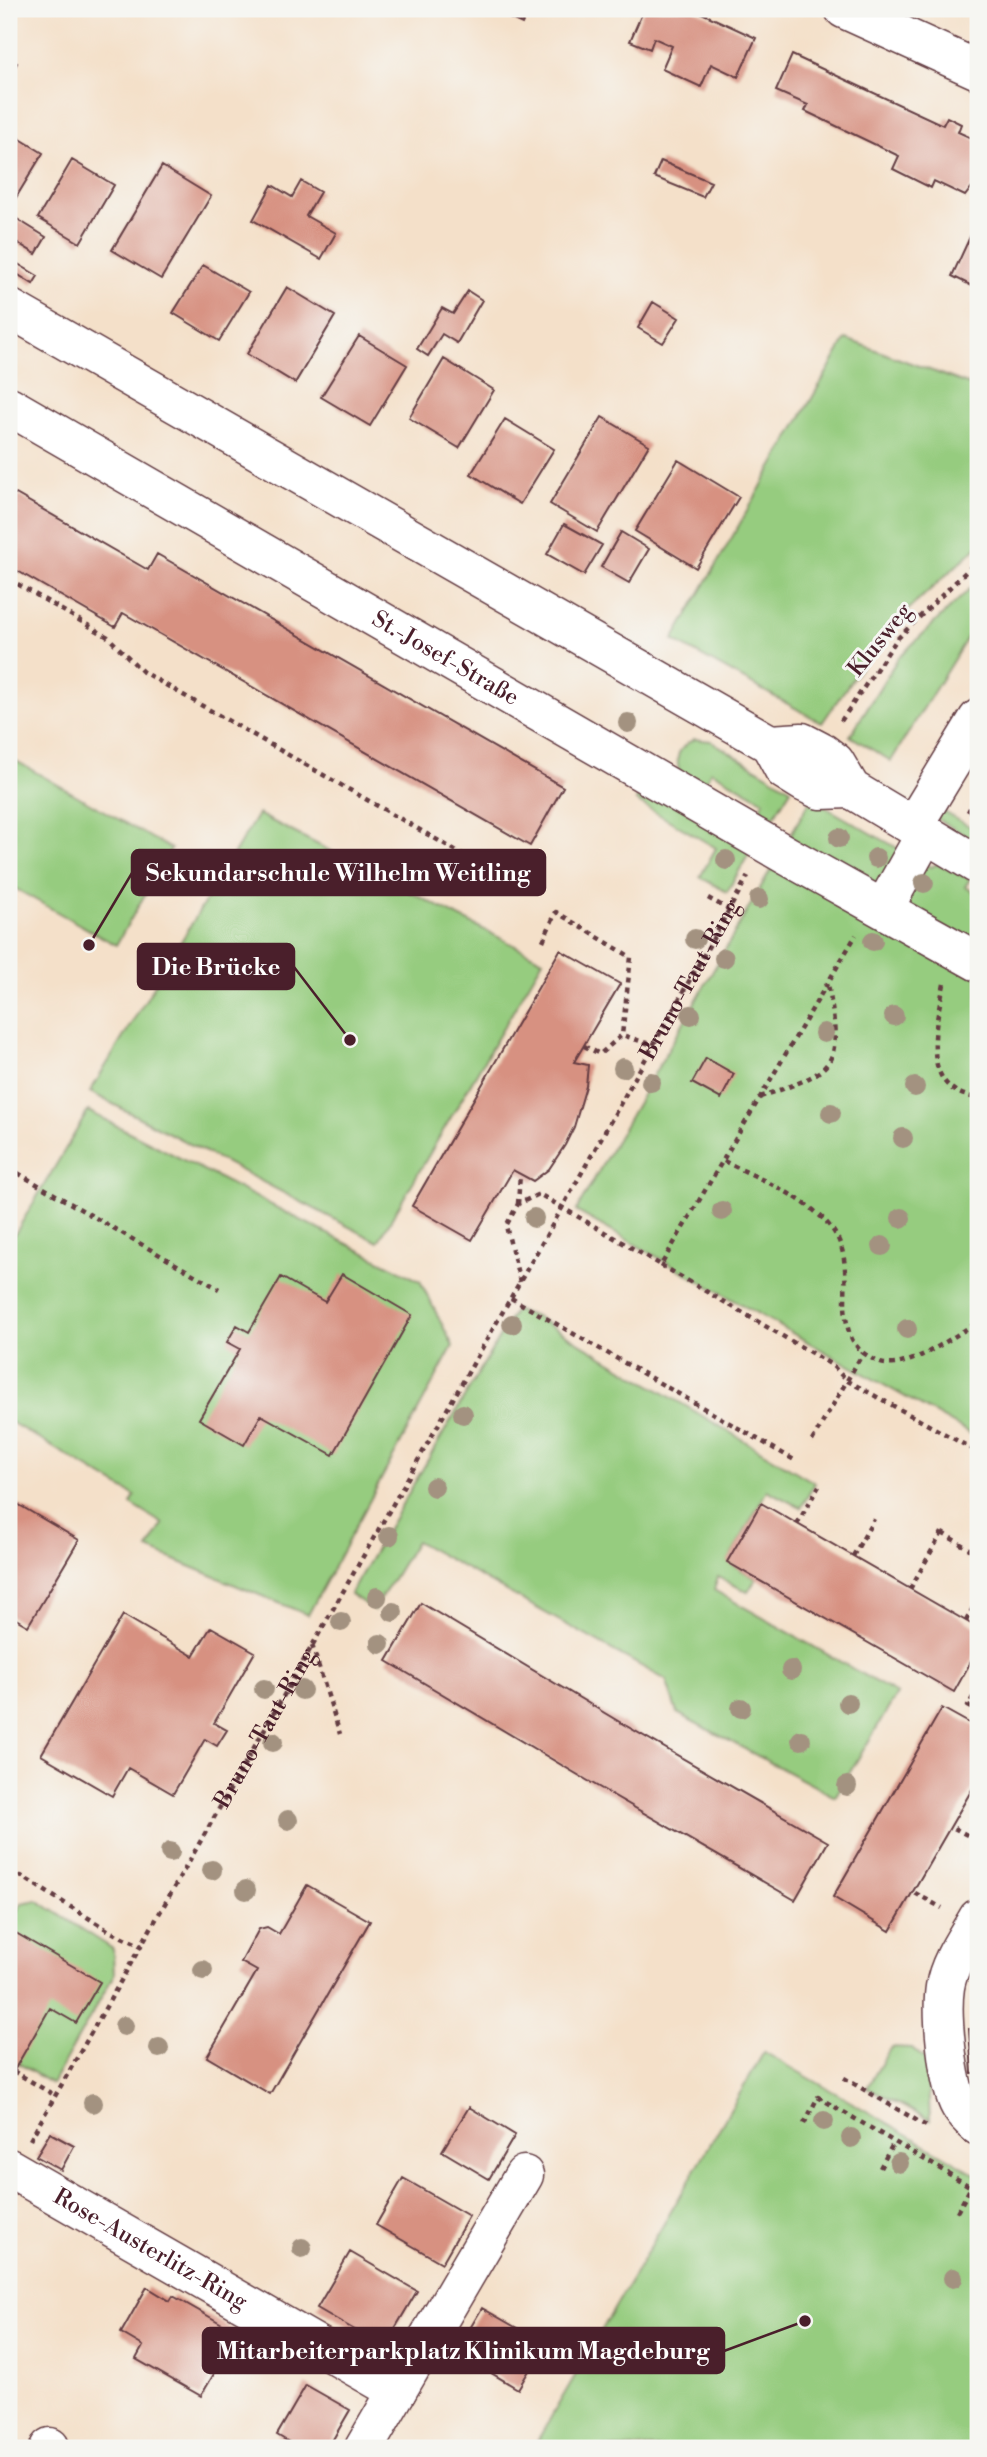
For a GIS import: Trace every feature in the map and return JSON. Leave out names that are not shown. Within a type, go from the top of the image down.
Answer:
[{"type":"street","points":[[844,9],[978,70]]},
{"type":"street","points":[[9,307],[770,744],[784,770],[805,783],[820,790],[850,789]]},
{"type":"street","name":"St.-Josef-Straße","points":[[9,406],[767,844],[872,917],[963,953]]},
{"type":"street","points":[[872,917],[978,719]]},
{"type":"street","points":[[770,744],[802,742],[823,753],[835,762],[850,789],[978,864]]},
{"type":"street","points":[[978,1918],[955,1959],[945,1986],[946,2043],[954,2088],[960,2106],[978,2126]]},
{"type":"street","name":"Rose-Austerlitz-Ring","points":[[10,2169],[397,2391]]},
{"type":"street","points":[[363,2448],[524,2175]]},
{"type":"path","name":"Klusweg","points":[[823,753],[856,697],[897,639],[978,560]]},
{"type":"path","points":[[9,579],[108,637],[143,672],[476,862]]},
{"type":"path","name":"Bruno-Taut-Ring","points":[[10,2169],[56,2096],[142,1946],[767,844]]},
{"type":"path","points":[[708,898],[728,909]]},
{"type":"path","points":[[543,941],[556,912],[631,957],[622,1035],[600,1054],[584,1046]]},
{"type":"path","points":[[661,1265],[828,983],[872,917]]},
{"type":"path","points":[[963,953],[945,976],[935,1035],[935,1062],[952,1088],[963,1095],[978,1098]]},
{"type":"path","points":[[760,1097],[807,1080],[830,1060],[836,1037],[828,983]]},
{"type":"path","points":[[622,1035],[653,1045]]},
{"type":"path","points":[[724,1161],[814,1210],[835,1233],[844,1256],[847,1328],[853,1342],[863,1353],[886,1364],[910,1361],[978,1322]]},
{"type":"path","points":[[9,1168],[219,1289]]},
{"type":"path","points":[[520,1174],[517,1203],[506,1226],[520,1282]]},
{"type":"path","points":[[517,1203],[539,1194],[832,1365],[846,1380],[978,1452]]},
{"type":"path","points":[[511,1297],[796,1461]]},
{"type":"path","points":[[811,1441],[863,1353]]},
{"type":"path","points":[[797,1524],[819,1486]]},
{"type":"path","points":[[853,1556],[874,1519]]},
{"type":"path","points":[[910,1589],[943,1531],[978,1554]]},
{"type":"path","points":[[967,1621],[978,1598]]},
{"type":"path","points":[[311,1644],[340,1734]]},
{"type":"path","points":[[978,1688],[968,1706],[978,1711]]},
{"type":"path","points":[[954,1828],[978,1841]]},
{"type":"path","points":[[9,1880],[21,1877],[111,1932],[142,1946]]},
{"type":"path","points":[[13,2071],[56,2096]]},
{"type":"path","points":[[844,2078],[933,2130]]},
{"type":"path","points":[[804,2124],[818,2097],[978,2191]]},
{"type":"path","points":[[880,2168],[894,2142]]},
{"type":"path","points":[[957,2212],[971,2187]]},
{"type":"green space","points":[[846,339],[978,388],[978,546],[886,630],[822,723],[673,640]]},
{"type":"green space","points":[[978,581],[978,620],[891,761],[850,736],[898,658]]},
{"type":"green space","points":[[694,739],[711,741],[791,789],[768,826],[754,819],[764,801],[711,771],[702,788],[680,775],[679,754],[684,746]]},
{"type":"green space","points":[[9,757],[171,849],[116,945],[9,885]]},
{"type":"green space","points":[[646,783],[754,845],[727,892],[700,877],[716,848],[636,801]]},
{"type":"green space","points":[[811,799],[931,867],[937,864],[970,879],[965,887],[978,894],[978,1438],[576,1211]]},
{"type":"green space","points":[[939,809],[978,831],[978,843],[934,817]]},
{"type":"green space","points":[[258,814],[543,960],[378,1242],[90,1092]]},
{"type":"green space","points":[[88,1111],[420,1281],[453,1346],[308,1615],[148,1549],[163,1524],[131,1504],[135,1496],[9,1421],[9,1244]]},
{"type":"green space","points":[[515,1310],[536,1317],[815,1483],[801,1508],[767,1490],[728,1562],[756,1579],[748,1592],[718,1577],[714,1590],[897,1694],[835,1797],[677,1713],[666,1680],[416,1541],[374,1610],[350,1594]]},
{"type":"green space","points":[[37,1900],[113,1949],[114,1975],[52,2084],[18,2063],[16,1934],[9,1946],[9,1924],[22,1903]]},
{"type":"green space","points":[[891,2047],[912,2048],[927,2061],[930,2120],[867,2088]]},
{"type":"green space","points":[[764,2052],[978,2175],[978,2448],[533,2448]]},
{"type":"building","points":[[490,9],[529,9],[522,24]]},
{"type":"building","points":[[644,9],[693,9],[756,38],[738,77],[711,64],[701,87],[662,69],[672,46],[654,38],[650,49],[630,41]]},
{"type":"building","points":[[792,55],[943,125],[947,117],[961,124],[958,132],[978,141],[978,190],[972,187],[965,196],[934,181],[931,188],[893,169],[899,156],[805,111],[808,105],[776,91]]},
{"type":"building","points":[[9,58],[17,63],[9,78]]},
{"type":"building","points":[[9,132],[43,153],[12,204],[9,202]]},
{"type":"building","points":[[72,160],[114,185],[80,243],[38,218]]},
{"type":"building","points":[[661,161],[711,182],[703,197],[654,177]]},
{"type":"building","points":[[162,166],[211,196],[161,279],[112,250]]},
{"type":"building","points":[[301,181],[320,192],[306,216],[336,233],[321,259],[253,220],[272,185],[292,197]]},
{"type":"building","points":[[9,214],[46,237],[36,254],[11,239],[9,243]]},
{"type":"building","points":[[975,226],[978,228],[978,289],[952,276]]},
{"type":"building","points":[[13,261],[38,276],[33,284],[9,269]]},
{"type":"building","points":[[203,265],[249,292],[219,341],[173,313]]},
{"type":"building","points":[[287,287],[335,316],[295,383],[247,354]]},
{"type":"building","points":[[468,291],[482,300],[457,343],[442,334],[428,356],[417,349],[442,308],[453,314]]},
{"type":"building","points":[[653,302],[679,318],[663,343],[638,328]]},
{"type":"building","points":[[359,336],[407,365],[370,426],[321,397]]},
{"type":"building","points":[[444,359],[494,390],[459,448],[409,418]]},
{"type":"building","points":[[602,417],[649,445],[597,532],[550,504]]},
{"type":"building","points":[[505,419],[554,449],[520,504],[471,474]]},
{"type":"building","points":[[678,460],[739,497],[696,568],[635,531]]},
{"type":"building","points":[[9,490],[148,570],[157,554],[563,787],[530,846],[123,613],[115,627],[9,566]]},
{"type":"building","points":[[564,524],[602,545],[584,575],[547,554]]},
{"type":"building","points":[[621,532],[649,549],[629,583],[601,567]]},
{"type":"building","points":[[560,950],[620,984],[574,1062],[588,1065],[586,1086],[574,1127],[565,1145],[549,1169],[533,1181],[513,1170],[472,1240],[412,1206]]},
{"type":"building","points":[[706,1058],[734,1074],[721,1099],[692,1083]]},
{"type":"building","points":[[342,1274],[412,1315],[333,1455],[261,1415],[244,1445],[199,1419],[240,1349],[227,1342],[237,1325],[249,1332],[281,1277],[325,1302]]},
{"type":"building","points":[[9,1499],[79,1540],[28,1626],[9,1615]]},
{"type":"building","points":[[761,1503],[978,1628],[978,1649],[954,1692],[727,1562]]},
{"type":"building","points":[[421,1603],[828,1842],[795,1900],[387,1661]]},
{"type":"building","points":[[123,1615],[193,1656],[211,1627],[255,1652],[214,1723],[227,1730],[217,1746],[205,1739],[173,1794],[128,1768],[112,1796],[41,1755]]},
{"type":"building","points":[[942,1708],[978,1728],[978,1779],[890,1931],[833,1897]]},
{"type":"building","points":[[307,1885],[370,1921],[270,2094],[207,2057],[257,1971],[241,1962],[259,1929],[267,1927],[279,1934]]},
{"type":"building","points":[[16,1933],[100,1982],[76,2023],[50,2008],[9,2079],[9,1946]]},
{"type":"building","points":[[969,2029],[978,2029],[978,2073],[972,2073]]},
{"type":"building","points":[[469,2107],[515,2135],[489,2179],[442,2151]]},
{"type":"building","points":[[50,2133],[74,2146],[61,2170],[36,2156]]},
{"type":"building","points":[[403,2178],[469,2216],[442,2263],[376,2225]]},
{"type":"building","points":[[350,2252],[417,2291],[384,2347],[317,2308]]},
{"type":"building","points":[[147,2287],[170,2301],[173,2296],[238,2333],[201,2396],[136,2359],[143,2346],[121,2333]]},
{"type":"building","points":[[482,2308],[545,2344],[518,2389],[456,2352]]},
{"type":"building","points":[[306,2385],[350,2410],[328,2448],[299,2448],[277,2435]]},
{"type":"place","name":"Sekundarschule Wilhelm Weitling","points":[[89,945]]},
{"type":"place","name":"Die Brücke","points":[[350,1040]]},
{"type":"place","name":"Mitarbeiterparkplatz Klinikum Magdeburg","points":[[805,2321]]}]
